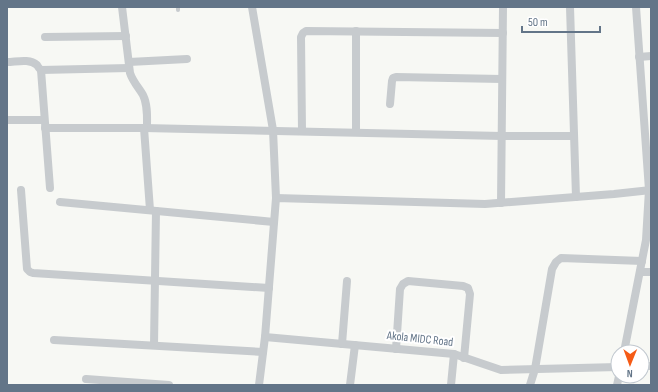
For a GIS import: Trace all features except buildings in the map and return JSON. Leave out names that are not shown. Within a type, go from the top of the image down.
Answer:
[{"type":"street","points":[[122,7],[131,78],[143,94],[146,104],[146,128],[153,211],[155,281],[154,345]]},
{"type":"street","points":[[252,7],[273,130],[276,198],[265,337],[259,385]]},
{"type":"street","points":[[500,203],[504,7]]},
{"type":"street","points":[[570,7],[576,197]]},
{"type":"street","points":[[626,344],[646,240],[650,190],[647,112],[639,57],[636,7]]},
{"type":"street","points":[[302,131],[301,37],[306,31],[503,33]]},
{"type":"street","points":[[356,31],[356,132]]},
{"type":"street","points":[[45,37],[126,36]]},
{"type":"street","points":[[639,57],[651,56]]},
{"type":"street","points":[[41,70],[187,60]]},
{"type":"street","points":[[7,62],[32,62],[41,70],[50,188]]},
{"type":"street","points":[[390,104],[393,78],[502,79]]},
{"type":"street","points":[[7,120],[44,124],[146,128],[502,136],[574,136]]},
{"type":"street","points":[[21,190],[27,269],[30,272],[269,288]]},
{"type":"street","points":[[276,198],[485,204],[650,190]]},
{"type":"street","points":[[60,202],[274,222]]},
{"type":"street","points":[[530,385],[535,369],[552,269],[556,262],[561,258],[642,261]]},
{"type":"street","points":[[640,272],[651,272]]},
{"type":"street","points":[[342,344],[347,281]]},
{"type":"street","points":[[396,349],[400,288],[403,284],[408,281],[463,286],[468,288],[470,294],[464,358]]},
{"type":"street","name":"Akola MIDC Road","points":[[265,337],[454,354],[500,370],[610,366]]},
{"type":"street","points":[[54,340],[263,352]]},
{"type":"street","points":[[350,385],[355,345]]},
{"type":"street","points":[[451,385],[454,354]]},
{"type":"street","points":[[86,379],[169,385]]}]
